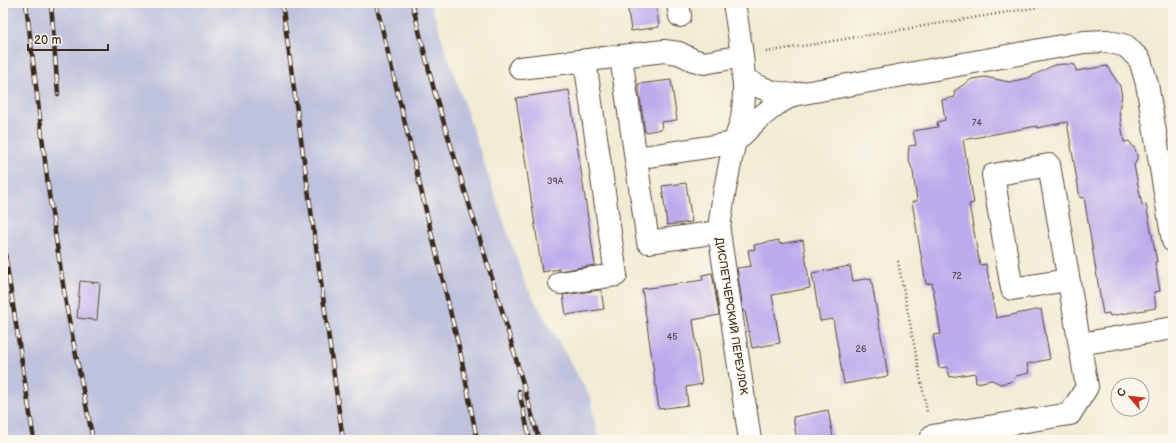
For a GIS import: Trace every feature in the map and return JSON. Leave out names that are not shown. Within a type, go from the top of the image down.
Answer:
[{"type":"street","name":"ДИСПЕТЧЕРСКИЙ ПЕРЕУЛОК","points":[[734,3],[742,56],[742,120],[734,143],[721,212],[719,232],[750,440]]},
{"type":"street","points":[[743,78],[773,92],[793,95],[1084,42],[1107,41],[1126,46],[1140,60],[1147,84],[1173,241]]},
{"type":"street","points":[[520,68],[664,51],[678,53],[704,63],[742,56]]},
{"type":"street","points":[[621,57],[648,242],[719,232]]},
{"type":"street","points":[[560,283],[616,275],[585,61]]},
{"type":"street","points":[[636,158],[734,143],[758,119],[777,104],[793,95]]},
{"type":"street","points":[[932,438],[1070,414],[1087,387],[1049,165],[993,175],[1012,289],[1068,280]]},
{"type":"street","points":[[1080,344],[1173,328]]},
{"type":"path","points":[[742,56],[1063,3]]},
{"type":"path","points":[[898,261],[932,438]]},
{"type":"shaded area","points":[[3,3],[430,3],[525,284],[591,398],[598,440],[3,440]]},
{"type":"building","points":[[627,3],[656,3],[659,27],[631,31]]},
{"type":"building","points":[[1054,65],[1075,65],[1076,71],[1107,66],[1120,86],[1122,96],[1119,110],[1124,142],[1129,141],[1137,154],[1137,160],[1134,165],[1142,205],[1146,204],[1157,262],[1155,262],[1160,291],[1154,292],[1156,308],[1110,316],[1109,313],[1103,314],[1084,197],[1080,198],[1067,122],[963,140],[974,203],[969,204],[980,265],[986,264],[996,318],[1041,309],[1050,359],[1027,364],[1029,373],[1016,376],[1010,382],[1000,384],[992,380],[976,383],[975,373],[950,377],[947,367],[939,368],[933,335],[941,334],[932,283],[926,284],[912,202],[917,201],[913,172],[908,157],[909,146],[916,145],[913,131],[938,127],[937,122],[945,120],[942,100],[955,97],[954,91],[972,79],[985,77],[1009,82],[1028,78]]},
{"type":"building","points":[[671,80],[677,120],[661,122],[662,129],[645,132],[638,84]]},
{"type":"building","points":[[569,90],[595,265],[559,271],[559,269],[542,272],[516,98]]},
{"type":"building","points":[[686,183],[692,222],[667,225],[662,186]]},
{"type":"building","points":[[779,240],[779,244],[803,240],[810,288],[772,295],[780,343],[752,348],[745,311],[743,311],[737,268],[751,266],[748,250],[755,249],[754,245]]},
{"type":"building","points":[[850,266],[853,281],[871,278],[888,376],[844,384],[833,319],[820,321],[812,273]]},
{"type":"building","points":[[712,273],[719,315],[693,320],[702,384],[686,387],[688,405],[659,409],[642,289],[703,280],[702,275]]},
{"type":"building","points":[[80,281],[100,283],[97,320],[77,318]]},
{"type":"building","points":[[601,290],[604,309],[566,315],[563,295]]},
{"type":"building","points":[[828,410],[833,437],[818,440],[797,440],[793,417]]},
{"type":"railway","points":[[26,3],[49,194],[67,310],[93,440]]},
{"type":"railway","points":[[51,3],[58,94]]},
{"type":"railway","points":[[282,3],[343,440]]},
{"type":"railway","points":[[376,3],[461,356],[477,440]]},
{"type":"railway","points":[[412,3],[435,94],[504,317],[539,440]]},
{"type":"railway","points":[[3,241],[34,440]]},
{"type":"railway","points":[[519,391],[530,440]]}]
